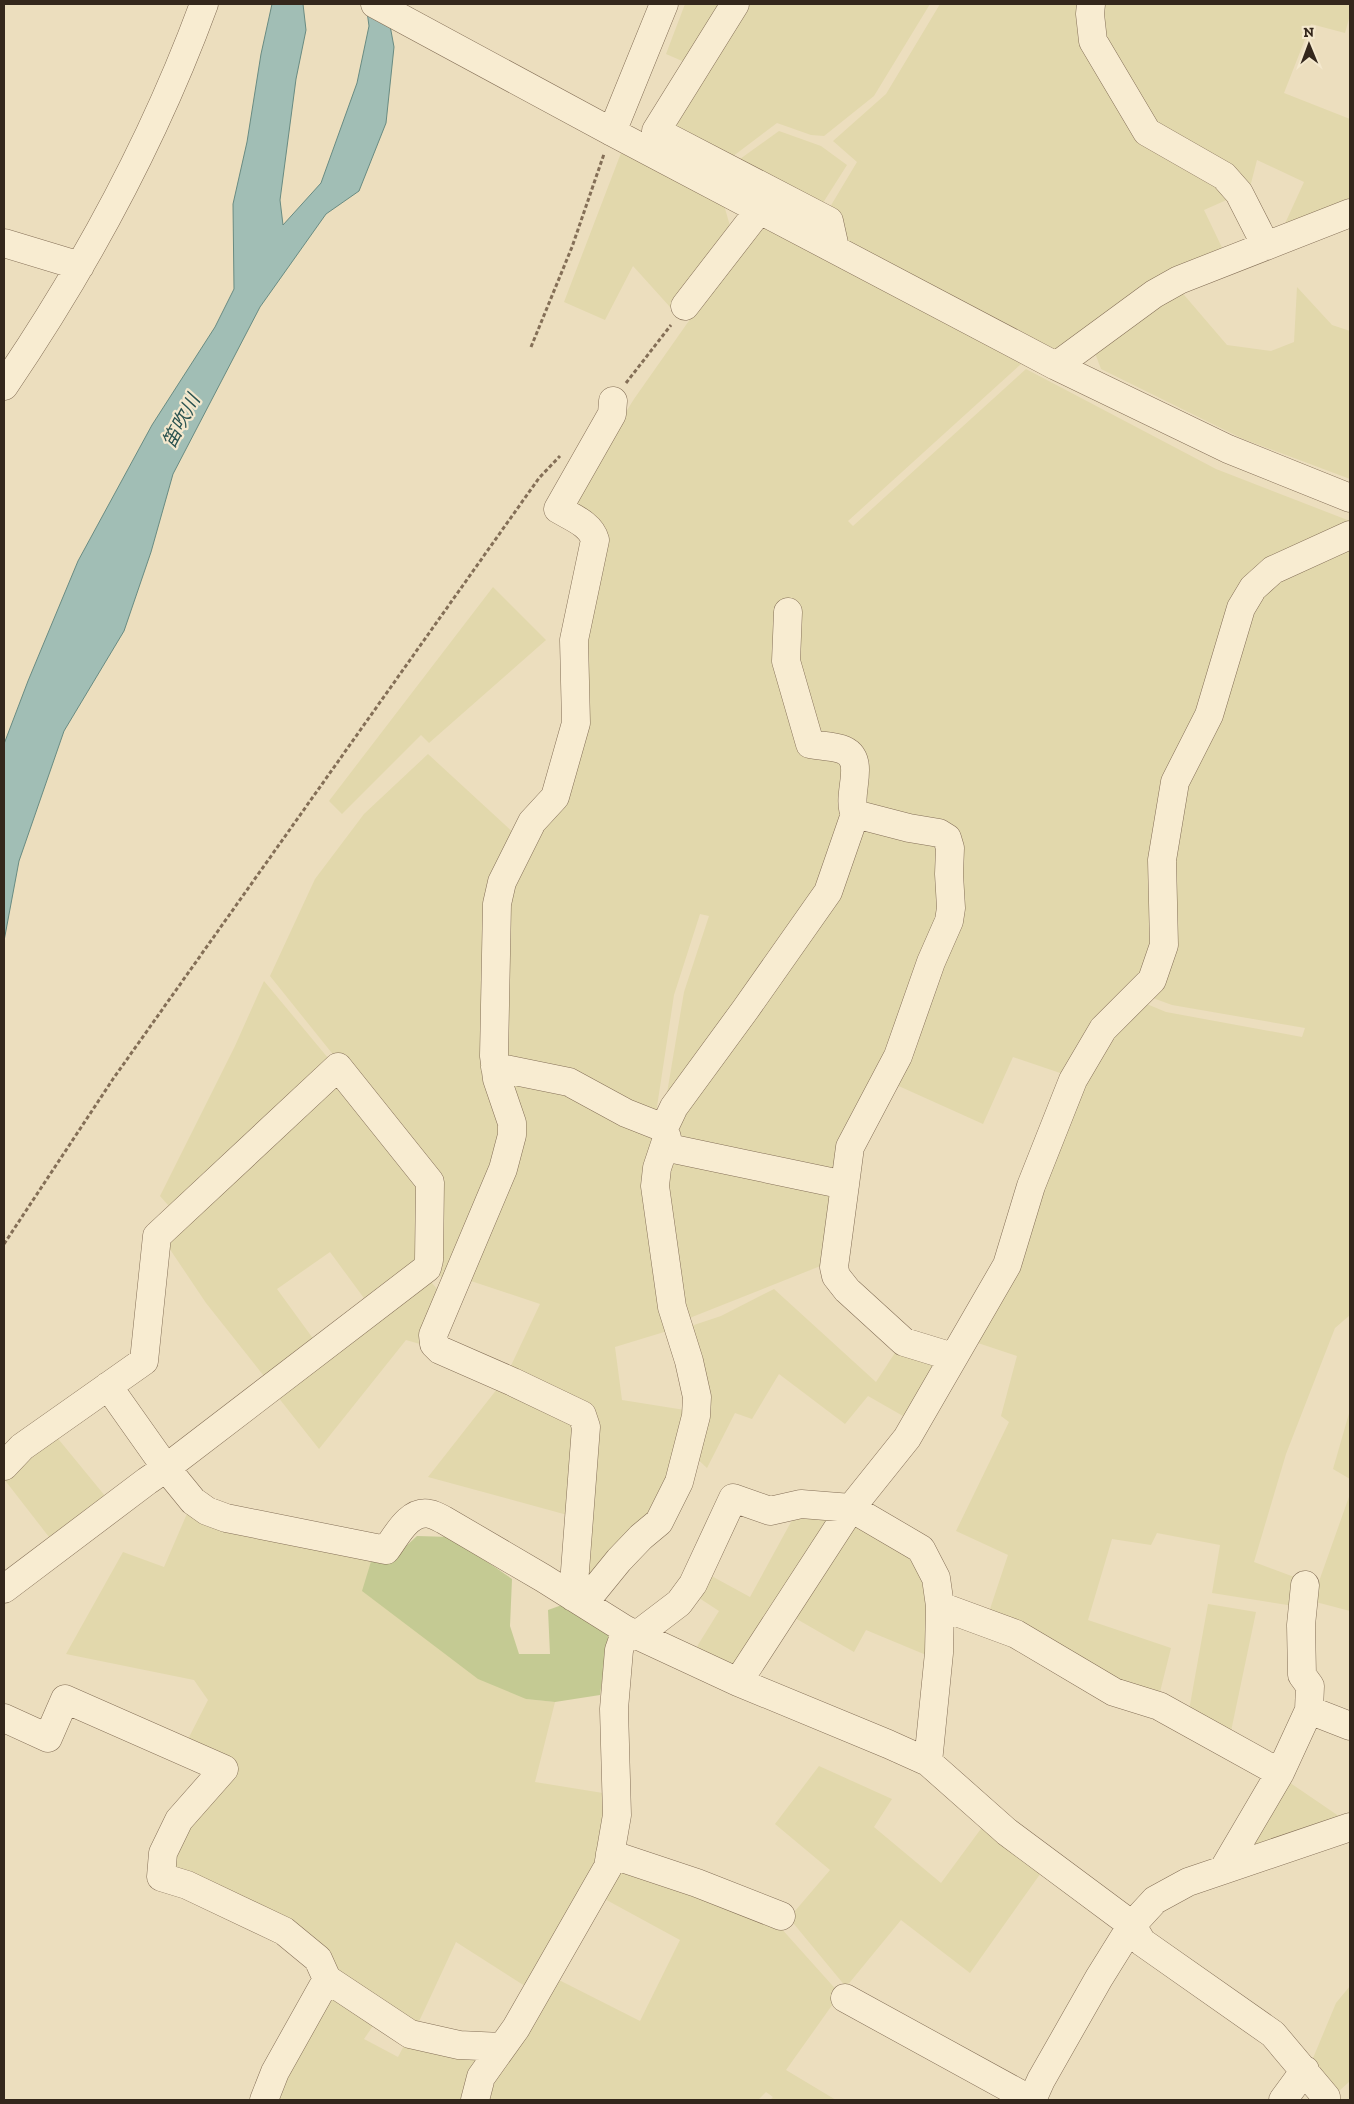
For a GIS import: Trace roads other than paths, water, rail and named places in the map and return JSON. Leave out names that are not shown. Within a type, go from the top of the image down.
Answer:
[{"type":"street","points":[[4,386],[40,333],[126,184],[185,56],[204,4]]},
{"type":"street","points":[[375,4],[612,132],[1056,366],[1228,449],[1350,498]]},
{"type":"street","points":[[612,132],[664,4]]},
{"type":"street","points":[[735,4],[656,131],[829,221],[834,248]]},
{"type":"street","points":[[1091,4],[1090,14],[1093,41],[1148,132],[1224,176],[1239,193],[1266,246]]},
{"type":"street","points":[[685,306],[760,209]]},
{"type":"street","points":[[1056,366],[1154,294],[1179,280],[1350,213]]},
{"type":"street","points":[[4,244],[80,266]]},
{"type":"street","points":[[578,1600],[586,1427],[582,1415],[440,1350],[434,1344],[433,1335],[503,1169],[512,1135],[512,1123],[497,1079],[494,1056],[497,904],[502,882],[532,822],[555,797],[576,723],[574,640],[595,540],[593,532],[558,509],[612,414],[612,401]]},
{"type":"street","points":[[738,1682],[851,1508],[907,1438],[1007,1265],[1031,1186],[1073,1080],[1103,1029],[1152,980],[1164,945],[1162,860],[1175,782],[1209,715],[1242,608],[1253,588],[1273,570],[1350,535]]},
{"type":"street","points":[[578,1600],[641,1537],[659,1522],[679,1482],[696,1416],[697,1397],[689,1361],[672,1307],[655,1186],[656,1168],[674,1107],[828,892],[855,814],[852,808],[852,795],[857,770],[852,756],[844,750],[810,744],[786,661],[788,612]]},
{"type":"street","points":[[855,814],[909,828],[939,833],[947,838],[950,848],[951,908],[949,921],[931,962],[898,1056],[850,1147],[834,1267],[836,1276],[846,1290],[904,1342],[953,1357]]},
{"type":"street","points":[[495,1067],[569,1082],[626,1113],[664,1138],[845,1185]]},
{"type":"street","points":[[4,1466],[22,1447],[144,1361],[157,1236],[338,1068],[430,1182],[430,1260],[425,1270],[4,1589]]},
{"type":"street","points":[[425,1270],[449,1295]]},
{"type":"street","points":[[108,1386],[166,1468],[193,1501],[207,1512],[226,1518],[386,1550],[409,1520],[418,1514],[428,1514],[444,1520],[631,1632],[738,1682],[928,1762],[1007,1832],[1132,1925],[1142,1942],[1273,2034],[1306,2070],[1326,2097],[1326,2100]]},
{"type":"street","points":[[476,2100],[480,2077],[516,2028],[608,1867],[617,1815],[614,1708],[619,1650],[631,1632],[679,1603],[693,1584],[733,1498],[770,1512],[800,1504],[851,1508],[922,1549],[936,1578],[940,1606],[939,1653],[928,1762]]},
{"type":"street","points":[[1223,1870],[1280,1773],[1308,1710],[1310,1686],[1302,1676],[1302,1625],[1305,1585]]},
{"type":"street","points":[[940,1606],[1016,1634],[1114,1692],[1159,1706],[1280,1773]]},
{"type":"street","points":[[4,1718],[48,1738],[65,1699],[224,1769],[179,1820],[163,1853],[161,1877],[188,1885],[284,1931],[318,1959],[327,1979],[410,2034],[459,2045],[502,2048]]},
{"type":"street","points":[[1308,1710],[1350,1726]]},
{"type":"street","points":[[845,1998],[1032,2100],[1041,2080],[1132,1925],[1155,1900],[1188,1882],[1350,1828]]},
{"type":"street","points":[[610,1854],[697,1883],[781,1916]]},
{"type":"street","points":[[264,2100],[275,2072],[327,1979]]},
{"type":"street","points":[[1283,2100],[1306,2070]]},
{"type":"water","name":"笛吹川","points":[[272,4],[303,4],[306,30],[296,79],[280,200],[283,225],[321,183],[357,83],[369,26],[366,4],[386,4],[394,47],[386,123],[359,191],[326,214],[260,307],[173,474],[151,552],[124,631],[64,731],[19,861],[4,941],[4,744],[78,561],[152,425],[215,327],[234,289],[233,204],[247,142],[261,54]]}]
